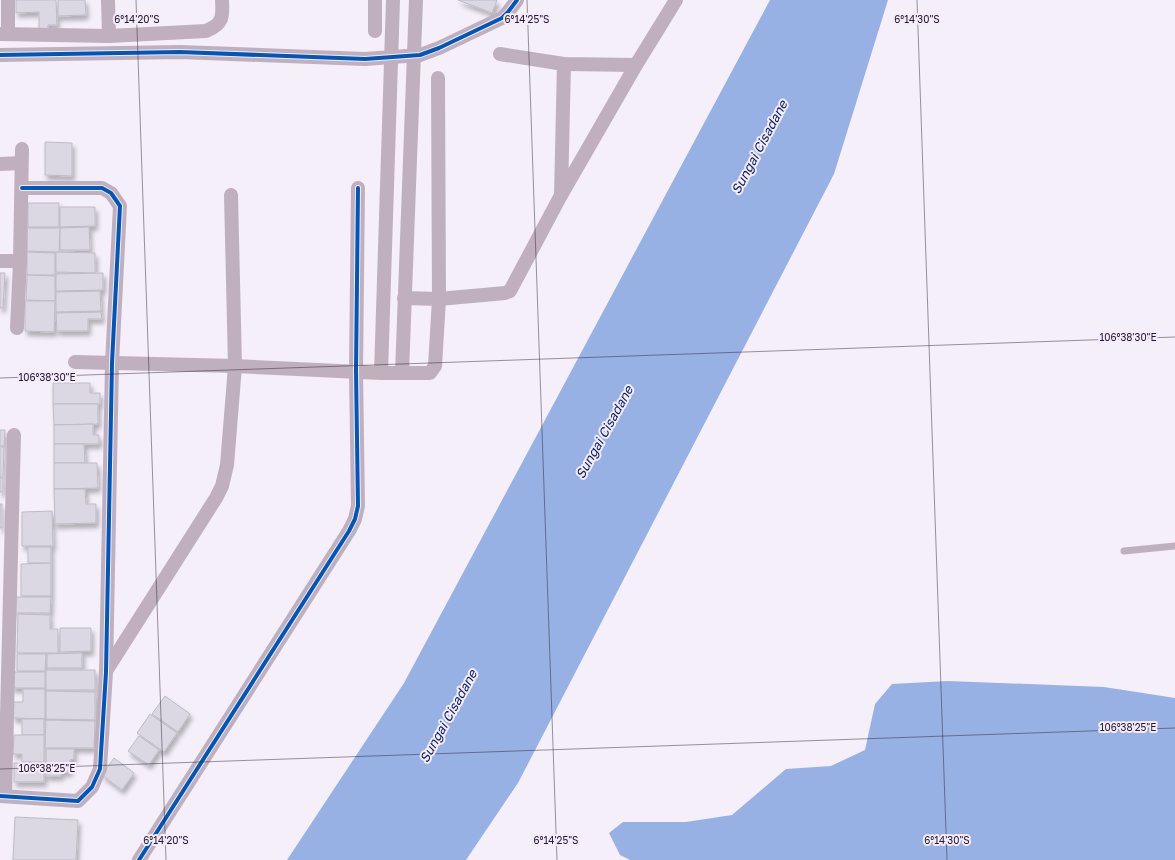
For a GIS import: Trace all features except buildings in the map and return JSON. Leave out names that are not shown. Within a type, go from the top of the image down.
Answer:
[{"type":"street","points":[[8,0],[4,33],[109,36],[206,31],[220,23],[223,15],[222,0]]},
{"type":"street","points":[[108,0],[109,36]]},
{"type":"street","points":[[374,0],[375,31]]},
{"type":"street","points":[[381,373],[393,0]]},
{"type":"street","points":[[402,373],[416,0]]},
{"type":"street","points":[[0,55],[180,52],[365,59],[420,55],[439,48],[502,18],[517,0]]},
{"type":"street","points":[[404,298],[439,299],[508,293],[514,285],[560,198],[636,65],[676,0]]},
{"type":"street","points":[[500,54],[564,64],[636,65]]},
{"type":"street","points":[[560,198],[564,64]]},
{"type":"street","points":[[75,362],[235,366],[381,373],[430,373],[435,366],[439,299],[438,78]]},
{"type":"street","points":[[17,328],[22,149]]},
{"type":"street","points":[[0,164],[21,163]]},
{"type":"street","points":[[14,435],[3,796],[78,801],[92,787],[100,769],[106,672],[112,363],[120,206],[111,193],[102,188],[22,188]]},
{"type":"street","points":[[139,860],[349,531],[355,519],[358,506],[356,371],[358,188]]},
{"type":"street","points":[[106,672],[216,498],[222,486],[227,465],[235,366],[231,195]]},
{"type":"street","points":[[0,261],[20,261]]},
{"type":"lane","points":[[1124,551],[1175,546]]},
{"type":"water","name":"Sungai Cisadane","points":[[770,0],[888,0],[834,174],[518,783],[466,860],[287,860],[404,683]]},
{"type":"water","points":[[948,681],[1104,687],[1175,698],[1175,860],[630,860],[620,855],[609,833],[623,822],[686,822],[732,815],[786,769],[831,766],[865,750],[875,704],[892,684]]},
{"type":"cycle path","points":[[0,55],[180,52],[365,59],[420,55],[439,48],[502,18],[517,0]]},
{"type":"cycle path","points":[[0,796],[78,801],[92,787],[100,769],[106,672],[112,363],[120,206],[111,193],[102,188],[22,188]]},
{"type":"cycle path","points":[[139,860],[349,531],[355,519],[358,506],[356,371],[358,188]]}]
